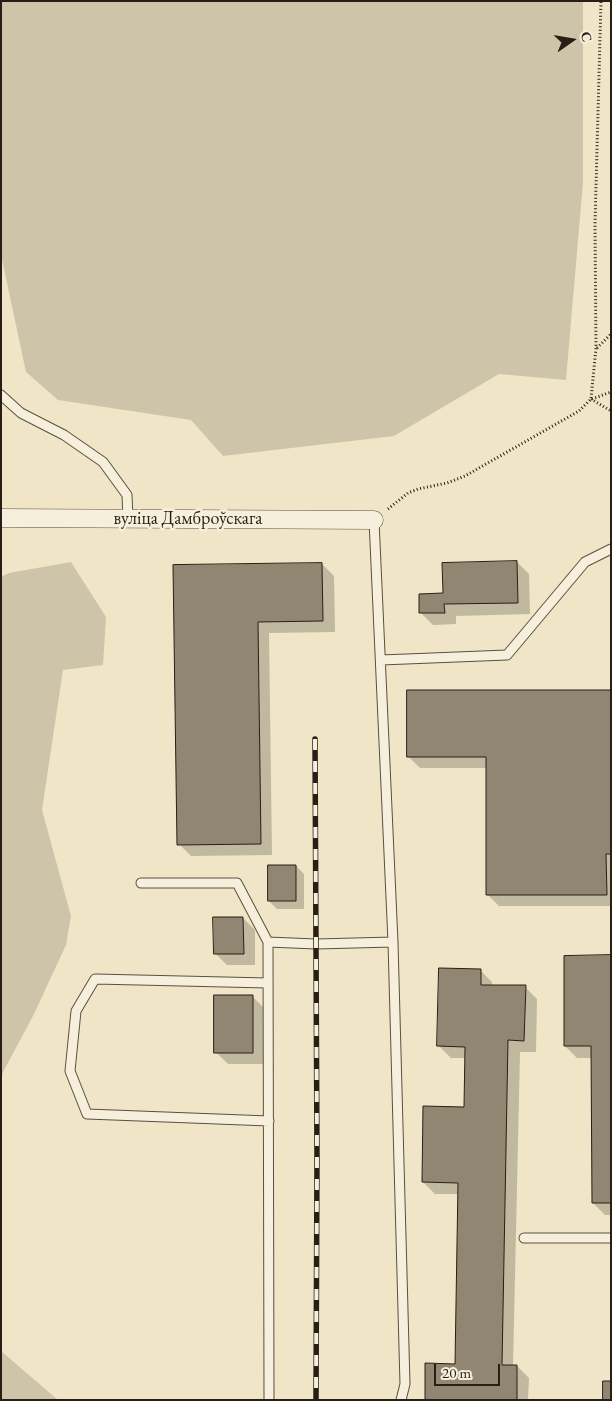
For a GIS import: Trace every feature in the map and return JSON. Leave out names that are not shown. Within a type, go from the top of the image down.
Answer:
[{"type":"street","name":"вуліца Дамброўскага","points":[[1,518],[374,520]]},
{"type":"lane","points":[[1,396],[21,413],[64,435],[103,462],[127,495],[128,519]]},
{"type":"lane","points":[[374,520],[394,942],[405,1384],[401,1400]]},
{"type":"lane","points":[[380,660],[507,655],[585,562],[611,549]]},
{"type":"lane","points":[[141,883],[237,883],[268,942],[269,1400]]},
{"type":"lane","points":[[268,942],[316,944],[394,942]]},
{"type":"lane","points":[[268,983],[95,979],[76,1011],[70,1071],[86,1114],[269,1121]]},
{"type":"lane","points":[[524,1238],[611,1238]]},
{"type":"path","points":[[591,399],[596,348],[595,224],[601,1]]},
{"type":"path","points":[[596,348],[611,334]]},
{"type":"path","points":[[374,520],[408,492],[447,483],[465,476],[579,411],[591,399],[611,392]]},
{"type":"path","points":[[591,399],[611,411]]},
{"type":"shaded area","points":[[1,1],[583,1],[583,182],[566,380],[499,374],[394,436],[223,456],[191,420],[58,400],[26,372],[1,255]]},
{"type":"shaded area","points":[[71,562],[106,617],[103,665],[63,670],[42,810],[71,916],[66,945],[33,1016],[3,1072],[1,1082],[1,577],[9,573]]},
{"type":"shaded area","points":[[1,1351],[58,1400],[1,1400]]},
{"type":"building","points":[[517,561],[518,603],[444,604],[445,613],[419,613],[419,594],[443,593],[442,563]]},
{"type":"building","points":[[322,563],[323,621],[258,622],[261,844],[177,845],[173,565]]},
{"type":"building","points":[[407,690],[611,690],[611,854],[606,854],[607,895],[486,895],[486,757],[407,757]]},
{"type":"building","points":[[268,865],[296,865],[296,901],[268,901]]},
{"type":"building","points":[[213,917],[243,917],[244,954],[214,954]]},
{"type":"building","points":[[611,955],[611,1203],[592,1203],[591,1046],[564,1046],[564,956]]},
{"type":"building","points":[[439,968],[481,969],[481,985],[526,985],[524,1041],[508,1040],[502,1365],[517,1365],[517,1400],[425,1400],[425,1363],[455,1364],[458,1183],[422,1182],[423,1106],[464,1107],[465,1047],[437,1046]]},
{"type":"building","points":[[214,995],[253,995],[253,1053],[214,1053]]},
{"type":"building","points":[[603,1381],[611,1381],[611,1400],[603,1400]]},
{"type":"railway","points":[[315,739],[316,1400]]}]
